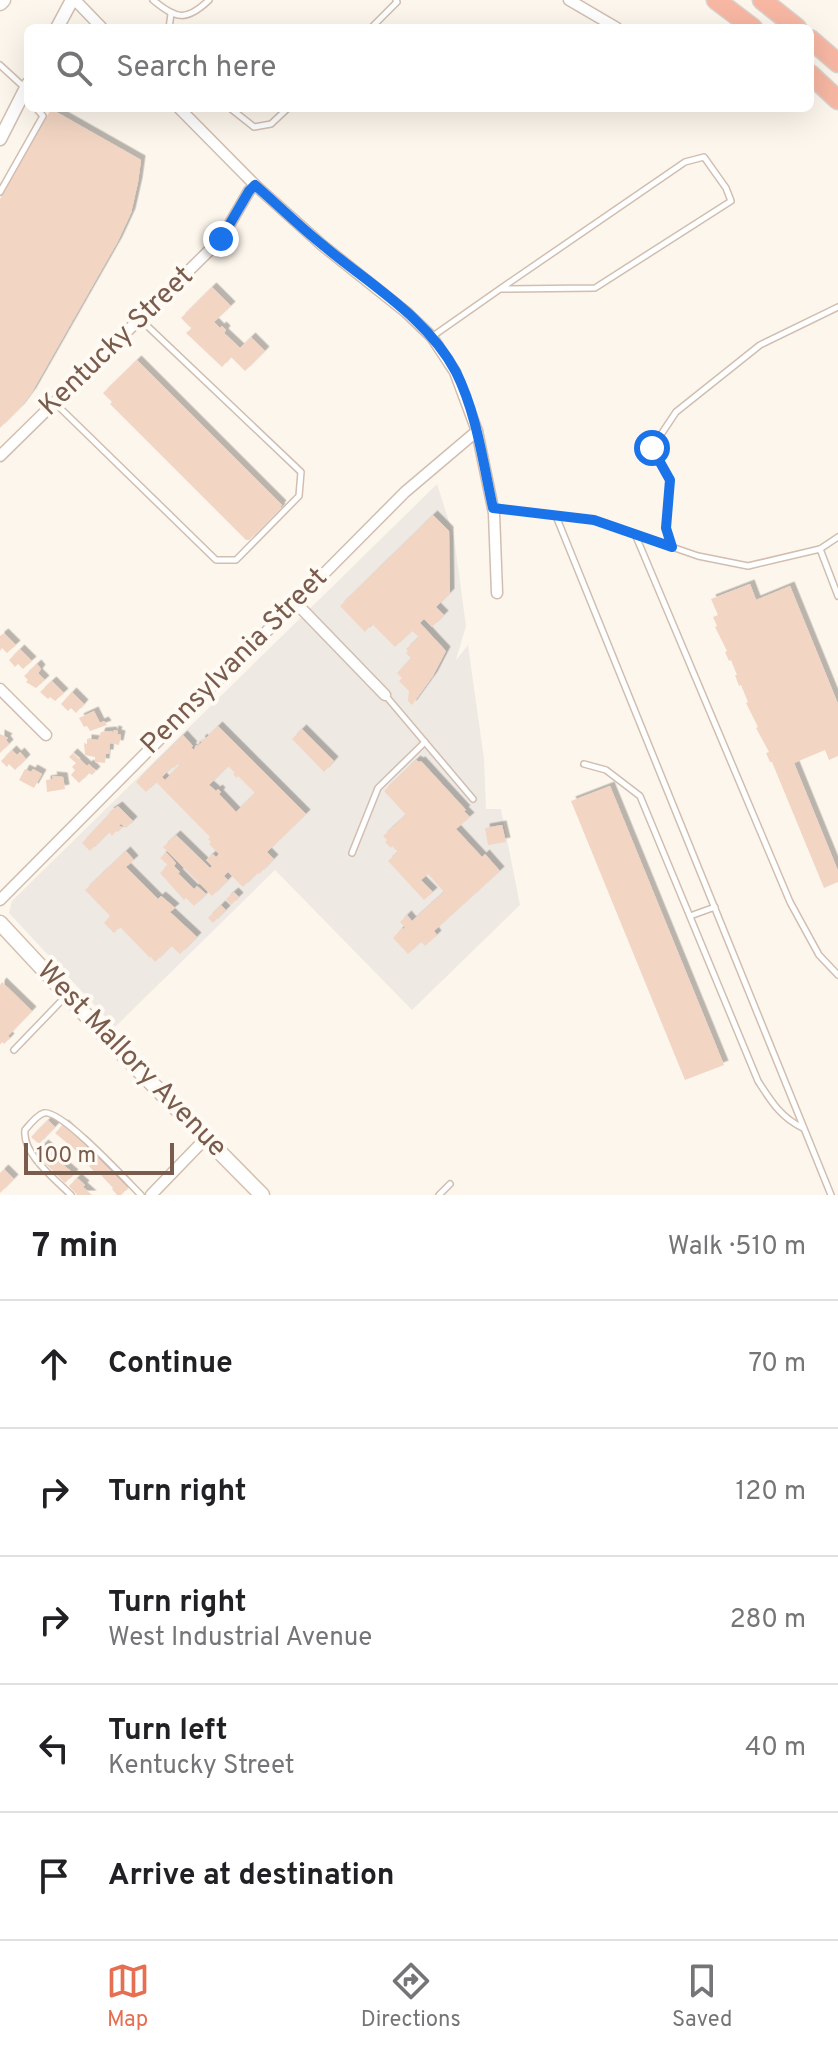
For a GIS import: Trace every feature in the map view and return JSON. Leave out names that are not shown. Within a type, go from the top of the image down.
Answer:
[{"type":"highway","points":[[716,0],[748,24]]},
{"type":"highway","points":[[762,0],[792,24]]},
{"type":"highway","points":[[814,42],[838,63]]},
{"type":"highway","points":[[814,78],[838,100]]},
{"type":"main road","name":"West Mallory Avenue","points":[[0,923],[262,1195]]},
{"type":"street","points":[[59,24],[74,0],[98,24]]},
{"type":"street","points":[[569,0],[610,24]]},
{"type":"street","points":[[0,139],[24,96]]},
{"type":"street","points":[[183,112],[255,185],[322,245],[406,312],[432,337],[455,372],[477,431],[493,508],[497,593]]},
{"type":"street","name":"Kentucky Street","points":[[0,456],[221,239],[255,185]]},
{"type":"street","name":"Pennsylvania Street","points":[[0,900],[405,492],[477,431]]},
{"type":"street","points":[[295,602],[385,695]]},
{"type":"street","points":[[0,689],[46,735]]},
{"type":"street","points":[[151,1195],[206,1138]]},
{"type":"lane","points":[[153,0],[171,14],[185,17],[209,0]]},
{"type":"lane","points":[[375,24],[396,0]]},
{"type":"lane","points":[[170,24],[171,14]]},
{"type":"lane","points":[[0,65],[24,90]]},
{"type":"lane","points":[[0,192],[43,116],[40,112]]},
{"type":"lane","points":[[235,112],[254,127],[271,124],[284,112]]},
{"type":"lane","points":[[432,337],[500,289],[685,162],[704,157],[726,188],[731,201],[595,288],[500,289]]},
{"type":"lane","points":[[672,547],[666,528],[670,480],[652,448],[662,432],[676,412],[760,345],[838,307]]},
{"type":"lane","points":[[55,403],[216,560],[236,560],[299,496],[301,472],[140,319]]},
{"type":"lane","points":[[493,508],[594,520],[698,556],[748,566],[820,549],[838,537]]},
{"type":"lane","points":[[556,516],[831,1195]]},
{"type":"lane","points":[[635,534],[790,902],[819,955],[838,975]]},
{"type":"lane","points":[[820,549],[838,596]]},
{"type":"lane","points":[[385,695],[473,799]]},
{"type":"lane","points":[[352,853],[378,788],[425,742]]},
{"type":"lane","points":[[584,764],[606,770],[640,796],[758,1081],[775,1108],[789,1122],[804,1128]]},
{"type":"lane","points":[[690,916],[715,907]]},
{"type":"lane","points":[[14,1050],[67,995]]},
{"type":"lane","points":[[71,1195],[26,1145],[25,1130],[41,1114],[49,1113],[67,1123],[141,1195]]},
{"type":"lane","points":[[439,1195],[450,1184]]},
{"type":"shaded area","points":[[437,484],[454,537],[466,626],[456,660],[468,645],[484,759],[486,809],[501,809],[520,905],[412,1010],[275,870],[115,1027],[9,913],[12,901]]},
{"type":"building","points":[[49,112],[56,112],[141,160],[131,213],[118,241],[32,392],[0,428],[0,199]]},
{"type":"building","points":[[212,287],[231,306],[214,322],[226,330],[224,333],[240,348],[251,337],[265,351],[245,371],[231,357],[222,367],[186,333],[193,327],[181,318]]},
{"type":"building","points":[[137,360],[282,505],[249,540],[110,404],[112,402],[103,393]]},
{"type":"building","points":[[433,515],[449,531],[450,593],[436,607],[444,615],[432,627],[424,619],[420,623],[446,651],[412,705],[408,701],[409,691],[399,681],[402,678],[397,673],[411,658],[406,649],[419,637],[412,631],[395,647],[372,624],[365,632],[340,606]]},
{"type":"building","points":[[750,584],[756,600],[790,586],[838,704],[838,756],[829,760],[825,750],[794,763],[838,871],[838,882],[824,888],[715,627],[713,617],[718,615],[711,599]]},
{"type":"building","points":[[4,633],[16,645],[7,653],[2,648],[0,651],[0,636]]},
{"type":"building","points":[[20,649],[32,661],[23,669],[18,664],[15,667],[9,660]]},
{"type":"building","points":[[37,664],[41,669],[38,673],[45,680],[36,688],[26,682],[28,680],[24,676]]},
{"type":"building","points":[[52,681],[64,693],[55,701],[40,692]]},
{"type":"building","points":[[72,692],[84,704],[76,713],[71,708],[68,711],[61,704]]},
{"type":"building","points":[[94,711],[100,723],[104,721],[107,725],[90,731],[79,718]]},
{"type":"building","points":[[218,726],[306,814],[267,852],[274,859],[259,874],[243,887],[228,872],[224,876],[228,880],[212,896],[163,847],[176,835],[210,868],[212,866],[206,860],[213,854],[216,857],[219,854],[209,844],[210,837],[156,782],[146,792],[136,782],[183,735],[194,750]],"holes":[[[179,766],[165,780],[162,777]],[[228,766],[255,793],[236,812],[219,794],[221,792],[209,785]]]},
{"type":"building","points":[[302,729],[334,761],[324,772],[292,739]]},
{"type":"building","points":[[114,730],[121,735],[119,745],[110,743],[105,763],[95,762],[95,757],[85,755],[84,743],[87,744],[87,739],[98,740],[101,732],[112,731],[113,734]]},
{"type":"building","points":[[0,734],[8,738],[9,744],[0,753]]},
{"type":"building","points":[[12,750],[17,755],[20,752],[26,759],[15,770],[1,761]]},
{"type":"building","points":[[73,753],[96,771],[92,775],[89,773],[79,783],[71,775],[76,763],[69,757]]},
{"type":"building","points":[[416,760],[421,761],[466,810],[470,817],[456,829],[500,871],[434,931],[437,935],[425,946],[421,942],[408,954],[393,938],[405,927],[400,922],[407,915],[412,921],[444,892],[428,874],[421,880],[433,892],[424,900],[388,861],[398,852],[385,842],[387,840],[383,836],[406,815],[384,791]]},
{"type":"building","points":[[25,769],[42,774],[34,788],[19,780]]},
{"type":"building","points":[[52,776],[63,777],[65,789],[47,792],[46,780],[53,779]]},
{"type":"building","points":[[610,786],[724,1065],[685,1080],[571,801]]},
{"type":"building","points":[[118,806],[133,821],[126,828],[119,825],[122,828],[118,832],[112,836],[109,832],[90,851],[82,843]]},
{"type":"building","points":[[502,825],[506,842],[488,845],[485,828]]},
{"type":"building","points":[[126,851],[134,860],[126,867],[158,899],[161,896],[175,908],[170,912],[197,937],[180,954],[171,946],[155,962],[120,927],[114,933],[104,923],[110,916],[85,890]]},
{"type":"building","points":[[166,852],[176,863],[174,866],[178,873],[194,889],[197,886],[206,894],[194,906],[186,898],[184,900],[160,873],[168,865],[160,858]]},
{"type":"building","points":[[234,892],[239,897],[231,905],[226,899]]},
{"type":"building","points":[[221,905],[226,910],[213,923],[208,918]]},
{"type":"building","points":[[2,982],[32,1011],[8,1036],[10,1038],[0,1045],[0,985]]},
{"type":"building","points":[[48,1120],[55,1127],[39,1144],[31,1137]]},
{"type":"building","points":[[64,1124],[94,1154],[85,1163],[79,1153],[55,1133]]},
{"type":"building","points":[[44,1144],[74,1174],[65,1183],[35,1153]]},
{"type":"building","points":[[98,1158],[128,1188],[121,1195],[117,1195],[89,1166]]},
{"type":"building","points":[[4,1169],[14,1179],[0,1193],[0,1173]]},
{"type":"building","points":[[77,1178],[92,1195],[77,1195],[69,1186]]},
{"type":"route","points":[[221,239],[255,185],[432,337],[455,372],[471,411],[493,508],[594,520],[672,547],[666,528],[670,480],[652,448]]}]
